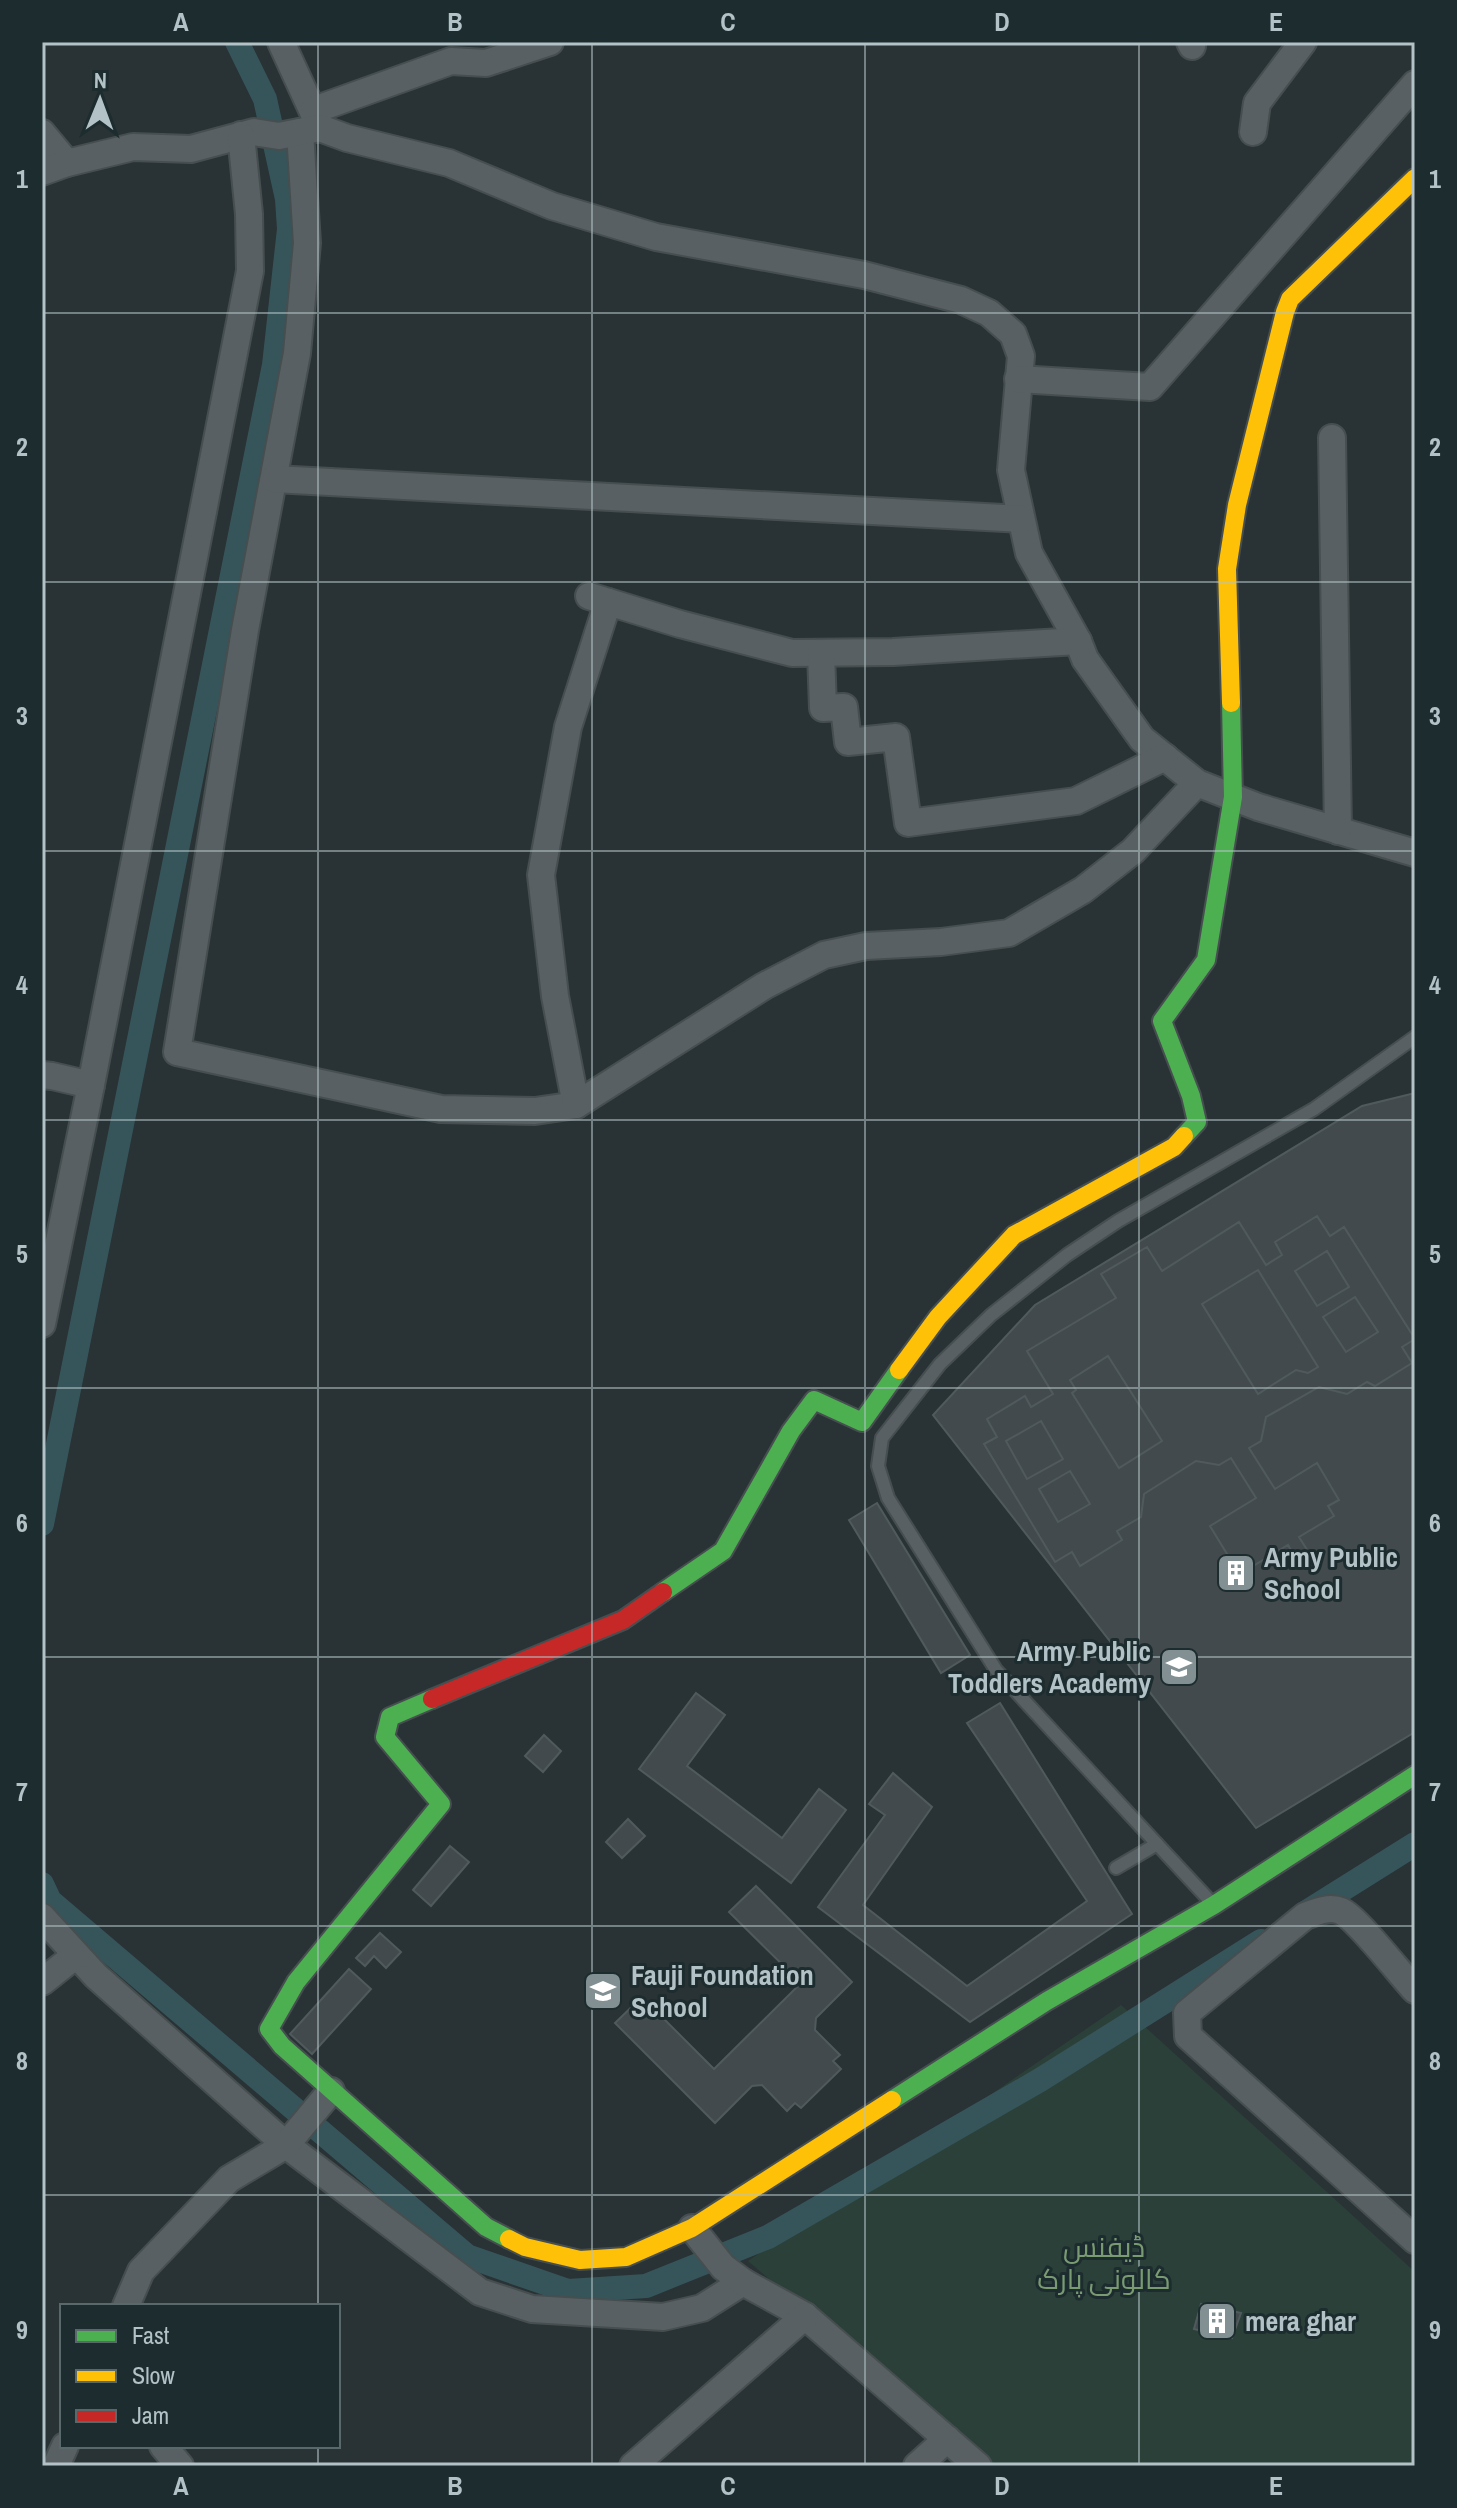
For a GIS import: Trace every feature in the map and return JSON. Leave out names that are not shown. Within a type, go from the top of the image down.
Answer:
[{"type":"street","points":[[281,42],[285,129],[307,243],[297,353],[245,630],[177,1052],[441,1109],[535,1111],[576,1105],[764,986],[824,955],[866,946],[941,942],[1009,933],[1083,890],[1133,851],[1197,783]]},
{"type":"street","points":[[42,172],[133,147],[191,149],[285,129],[451,61],[486,63],[550,42]]},
{"type":"street","points":[[1253,132],[1257,103],[1303,42]]},
{"type":"street","points":[[1018,379],[1150,387],[1415,84]]},
{"type":"street","points":[[285,129],[347,138],[449,163],[552,206],[656,237],[864,275],[961,300],[989,313],[1013,334],[1021,356],[1011,470],[1029,553],[1085,659],[1142,739],[1197,783],[1258,807],[1415,853]]},
{"type":"street","points":[[42,1324],[48,1262],[91,1085],[250,271],[249,214],[285,129]]},
{"type":"street","points":[[42,133],[67,163]]},
{"type":"street","points":[[1415,178],[1290,299],[1237,505],[1227,569],[1233,797],[1206,960],[1162,1021],[1191,1096],[1197,1122],[1174,1147],[1014,1235],[938,1317],[862,1422],[814,1400],[791,1431],[723,1551],[623,1620],[390,1717],[385,1737],[441,1804],[296,1982],[269,2029],[327,2097],[486,2227],[525,2247],[580,2260],[626,2257],[698,2234],[1047,2001],[1214,1905],[1415,1775]]},
{"type":"street","points":[[1332,438],[1338,831]]},
{"type":"street","points":[[274,479],[1021,519]]},
{"type":"street","points":[[576,1105],[555,996],[541,875],[568,727],[599,599],[792,653],[893,652],[1078,641]]},
{"type":"street","points":[[821,653],[823,708],[844,707],[848,742],[896,737],[908,823],[1076,801],[1165,757]]},
{"type":"street","points":[[42,1075],[91,1085]]},
{"type":"street","points":[[1415,1990],[1341,1911],[1323,1909],[1305,1916],[1187,2013],[1188,2036],[1415,2240]]},
{"type":"street","points":[[42,1917],[96,1976],[480,2292],[532,2309],[663,2317],[702,2308],[733,2274]]},
{"type":"street","points":[[42,1982],[76,1955]]},
{"type":"street","points":[[127,2304],[141,2271],[229,2179],[294,2136],[327,2097]]},
{"type":"street","points":[[698,2234],[733,2274],[805,2316],[978,2466]]},
{"type":"street","points":[[633,2466],[805,2316]]},
{"type":"street","points":[[917,2466],[947,2439]]},
{"type":"street","points":[[165,2448],[180,2466]]},
{"type":"lane","points":[[1214,1905],[996,1670],[888,1498],[878,1466],[882,1438],[940,1364],[991,1315],[1067,1255],[1118,1221],[1314,1109],[1415,1037]]},
{"type":"lane","points":[[1116,1868],[1157,1844]]},
{"type":"green space","name":"ڈیفنس کالونی پارک","points":[[1121,2005],[1415,2272],[1415,2466],[986,2466],[748,2261]]},
{"type":"building","name":"Army Public School","points":[[1415,1093],[1415,1732],[1256,1828],[933,1415],[1035,1305],[1362,1106]]},
{"type":"building","points":[[1317,1216],[1330,1236],[1344,1227],[1415,1339],[1402,1347],[1412,1363],[1375,1386],[1367,1382],[1347,1394],[1319,1387],[1266,1417],[1261,1441],[1249,1448],[1275,1489],[1317,1463],[1339,1500],[1328,1506],[1334,1516],[1299,1537],[1311,1556],[1299,1564],[1288,1545],[1248,1569],[1241,1556],[1232,1562],[1210,1526],[1256,1498],[1231,1458],[1219,1465],[1196,1461],[1144,1494],[1141,1517],[1117,1531],[1122,1540],[1080,1566],[1072,1552],[1055,1562],[984,1444],[997,1437],[987,1419],[1025,1396],[1031,1407],[1053,1394],[1027,1351],[1116,1298],[1101,1274],[1147,1247],[1162,1271],[1239,1222],[1266,1265],[1282,1255],[1275,1242]],"holes":[[[1327,1251],[1349,1287],[1317,1306],[1295,1271]],[[1258,1270],[1318,1367],[1308,1373],[1296,1370],[1258,1394],[1202,1304]],[[1355,1297],[1378,1332],[1346,1352],[1323,1317]],[[1108,1356],[1162,1441],[1119,1468],[1072,1393],[1076,1390],[1070,1380]],[[1041,1421],[1063,1459],[1027,1479],[1006,1441]],[[1070,1471],[1090,1504],[1058,1522],[1039,1489]]]},
{"type":"building","points":[[877,1503],[970,1655],[941,1673],[849,1520]]},
{"type":"building","points":[[696,1693],[725,1715],[687,1766],[782,1838],[819,1789],[846,1810],[791,1883],[639,1769]]},
{"type":"building","points":[[1000,1703],[1132,1914],[970,2022],[818,1907],[885,1815],[869,1804],[893,1773],[932,1807],[863,1905],[967,1986],[1087,1901],[967,1723]]},
{"type":"building","points":[[544,1735],[561,1751],[543,1772],[525,1756]]},
{"type":"building","points":[[628,1819],[645,1836],[622,1858],[606,1842]]},
{"type":"building","points":[[450,1846],[469,1862],[431,1906],[413,1890]]},
{"type":"building","points":[[756,1886],[852,1982],[816,2018],[815,2030],[840,2055],[833,2061],[841,2069],[801,2108],[795,2103],[787,2111],[762,2085],[752,2086],[715,2123],[615,2023],[642,1997],[714,2069],[801,1983],[729,1912]]},
{"type":"building","points":[[380,1933],[401,1952],[386,1968],[374,1956],[365,1966],[356,1958]]},
{"type":"building","points":[[349,1969],[371,1989],[312,2054],[290,2034]]},
{"type":"building","name":"mera ghar","points":[[1201,2304],[1241,2313],[1232,2338],[1194,2329]]},
{"type":"waterway","points":[[42,1524],[274,365],[289,229],[287,199],[265,99],[237,42]]},
{"type":"waterway","points":[[1305,1913],[1415,1844]]},
{"type":"waterway","points":[[42,1884],[50,1901],[467,2256],[568,2291],[646,2286],[768,2237],[1040,2080],[1261,1941]]},
{"type":"traffic: fast","points":[[1184,1136],[1197,1122],[1191,1096],[1162,1021],[1206,960],[1233,797],[1231,703]]},
{"type":"traffic: fast","points":[[663,1592],[723,1551],[791,1431],[814,1400],[862,1422],[899,1370]]},
{"type":"traffic: fast","points":[[432,1699],[390,1717],[385,1737],[441,1804],[296,1982],[269,2029],[282,2046],[486,2227],[509,2239]]},
{"type":"traffic: fast","points":[[892,2100],[1047,2001],[1214,1905],[1415,1775]]},
{"type":"traffic: slow","points":[[1231,703],[1227,569],[1237,505],[1285,312],[1290,299],[1415,178]]},
{"type":"traffic: slow","points":[[899,1370],[938,1317],[1014,1235],[1174,1147],[1184,1136]]},
{"type":"traffic: slow","points":[[509,2239],[525,2247],[580,2260],[626,2257],[692,2228],[892,2100]]},
{"type":"traffic: jam","points":[[432,1699],[623,1620],[663,1592]]},
{"type":"place","name":"Army Public School","points":[[1236,1573]]},
{"type":"place","name":"Army Public Toddlers Academy","points":[[1179,1667]]},
{"type":"place","name":"Fauji Foundation School","points":[[603,1991]]},
{"type":"place","name":"mera ghar","points":[[1217,2321]]}]
